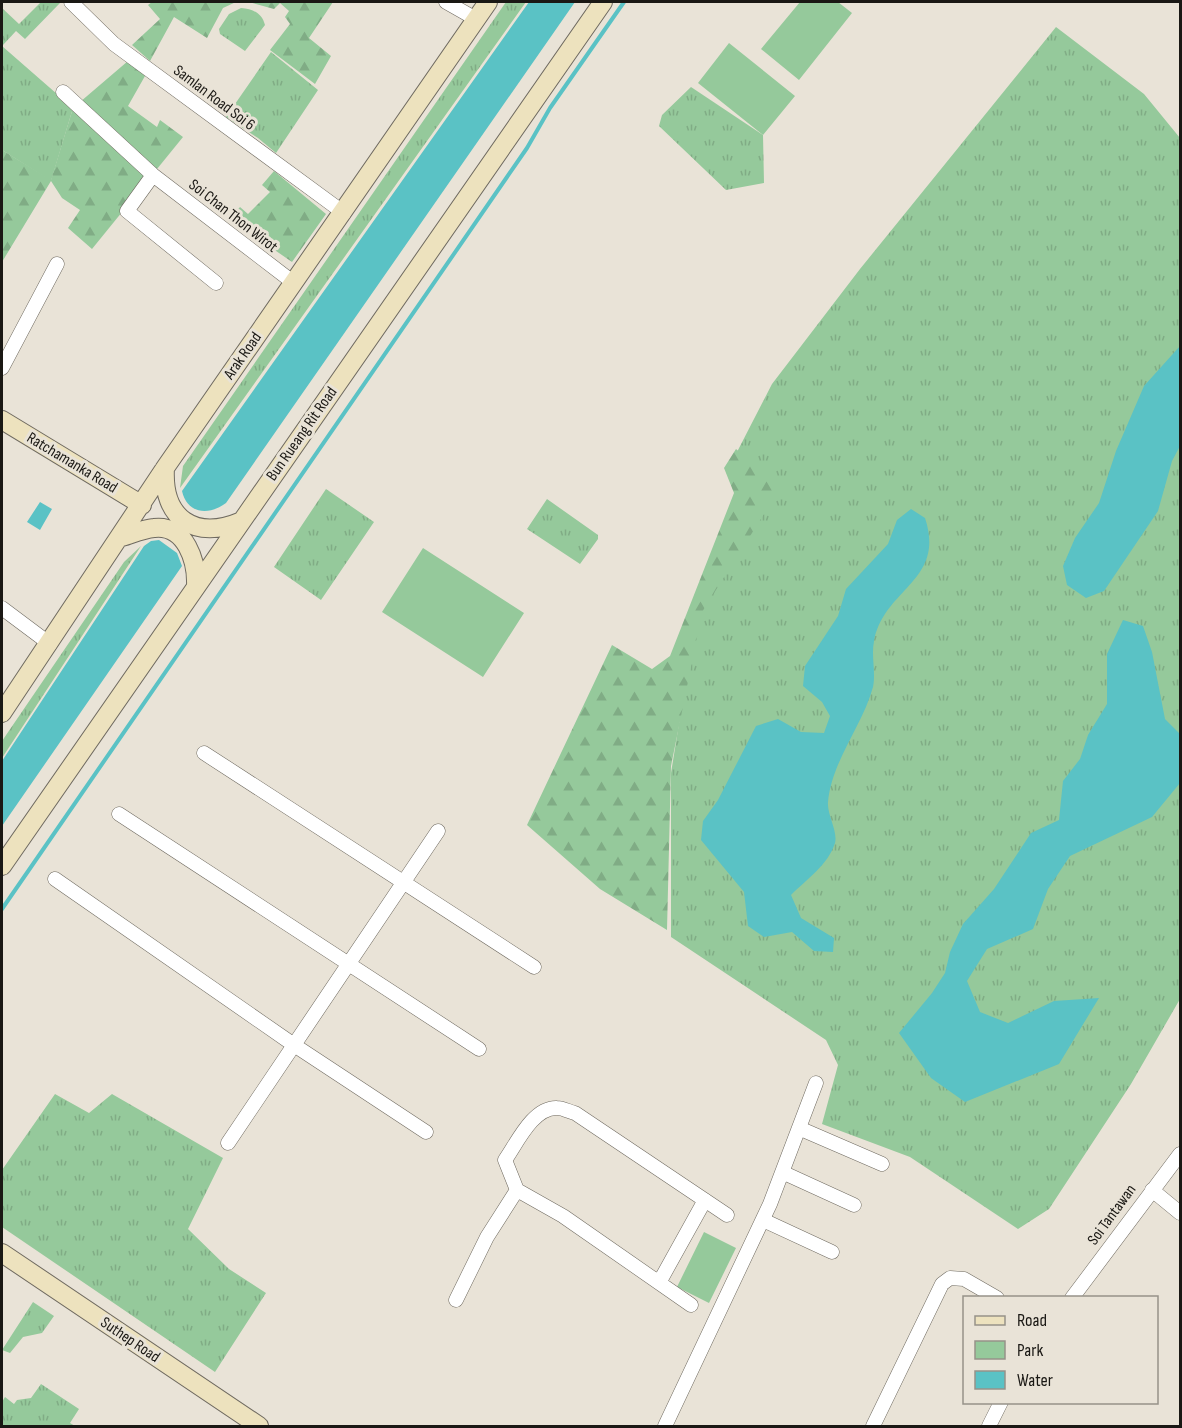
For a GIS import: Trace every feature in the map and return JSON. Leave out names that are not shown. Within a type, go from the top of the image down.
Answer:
[{"type":"main road","name":"Arak Road","points":[[2,713],[122,537],[165,468],[344,213],[488,2]]},
{"type":"main road","name":"Bun Rueang Rit Road","points":[[2,866],[603,2]]},
{"type":"main road","name":"Ratchamanka Road","points":[[2,420],[142,505]]},
{"type":"main road","points":[[165,468],[164,487],[168,503],[178,517],[192,526],[209,530],[225,528],[242,521]]},
{"type":"main road","points":[[122,537],[156,527],[184,541],[193,555],[196,586]]},
{"type":"main road","name":"Suthep Road","points":[[2,1253],[260,1426]]},
{"type":"street","name":"Samlan Road Soi 6","points":[[71,2],[114,44],[344,213]]},
{"type":"street","points":[[446,2],[476,19]]},
{"type":"street","name":"Soi Chan Thon Wirot","points":[[63,92],[153,175],[294,283]]},
{"type":"street","points":[[153,175],[127,211],[216,283]]},
{"type":"street","points":[[2,368],[57,264]]},
{"type":"street","points":[[2,608],[50,644]]},
{"type":"street","points":[[204,753],[534,967]]},
{"type":"street","points":[[119,814],[479,1049]]},
{"type":"street","points":[[228,1143],[438,831]]},
{"type":"street","points":[[55,879],[294,1045],[426,1132]]},
{"type":"street","points":[[665,1426],[784,1173],[816,1083]]},
{"type":"street","points":[[691,1305],[660,1281],[517,1190],[505,1160],[535,1117],[556,1108],[575,1113],[727,1215]]},
{"type":"street","points":[[801,1129],[882,1164]]},
{"type":"street","name":"Soi Tantawan","points":[[1073,1296],[1180,1154]]},
{"type":"street","points":[[784,1173],[854,1205]]},
{"type":"street","points":[[456,1300],[487,1237],[517,1190]]},
{"type":"street","points":[[1152,1190],[1180,1213]]},
{"type":"street","points":[[660,1281],[705,1200]]},
{"type":"street","points":[[763,1220],[832,1252]]},
{"type":"street","points":[[873,1426],[942,1284],[950,1278],[964,1279],[994,1296]]},
{"type":"street","points":[[989,1426],[1000,1404]]},
{"type":"green space","points":[[41,2],[60,3],[25,39],[16,31],[3,45],[2,8],[19,24]]},
{"type":"green space","points":[[152,2],[236,2],[223,8],[207,38],[174,17],[150,61],[132,45],[160,19],[148,5]]},
{"type":"green space","points":[[249,2],[333,2],[309,38],[331,56],[315,84],[270,50],[290,24],[285,17],[289,11],[280,3],[274,9]]},
{"type":"green space","points":[[506,2],[526,2],[180,488],[183,466]]},
{"type":"green space","points":[[800,2],[838,2],[852,13],[799,80],[761,49]]},
{"type":"green space","points":[[241,8],[256,12],[262,17],[265,25],[245,51],[220,34],[219,29],[229,14]]},
{"type":"green space","points":[[1056,27],[1144,94],[1180,138],[1180,999],[1131,1084],[1049,1209],[1018,1229],[910,1157],[822,1124],[838,1065],[826,1040],[671,937],[671,773],[698,606],[746,523],[737,452],[772,384],[860,269]]},
{"type":"green space","points":[[729,43],[795,96],[763,135],[698,83]]},
{"type":"green space","points":[[2,46],[73,108],[51,181],[2,150]]},
{"type":"green space","points":[[271,52],[318,90],[276,153],[226,117]]},
{"type":"green space","points":[[128,61],[145,76],[128,106],[157,127],[160,120],[183,137],[92,249],[68,228],[80,210],[62,198],[51,181],[2,262],[2,150],[51,180],[73,108]]},
{"type":"green space","points":[[691,87],[763,135],[764,183],[726,190],[659,126],[662,115]]},
{"type":"green space","points":[[274,171],[326,214],[292,262],[230,219],[240,207],[248,214],[270,192],[262,185]]},
{"type":"green space","points":[[736,449],[781,487],[702,612],[671,766],[667,930],[600,889],[527,825],[612,645],[652,669],[670,656],[734,493],[724,468]]},
{"type":"green space","points":[[326,489],[374,522],[321,600],[274,567]]},
{"type":"green space","points":[[547,499],[598,535],[598,539],[580,564],[527,529]]},
{"type":"green space","points":[[141,546],[2,758],[2,741],[124,562]]},
{"type":"green space","points":[[423,548],[524,613],[483,677],[382,612]]},
{"type":"green space","points":[[55,1094],[89,1113],[112,1094],[223,1158],[188,1229],[229,1269],[266,1293],[215,1372],[2,1227],[2,1170]]},
{"type":"green space","points":[[704,1232],[736,1248],[709,1303],[677,1287]]},
{"type":"green space","points":[[33,1302],[54,1316],[42,1333],[23,1337],[10,1353],[2,1350]]},
{"type":"green space","points":[[41,1384],[79,1409],[70,1423],[75,1426],[2,1426],[2,1402],[5,1397],[14,1404],[17,1400],[31,1398]]},
{"type":"water","points":[[529,2],[575,2],[226,503],[213,510],[194,508],[185,499],[182,491]]},
{"type":"water","points":[[1180,346],[1180,446],[1172,461],[1158,511],[1104,591],[1086,598],[1067,585],[1063,566],[1075,538],[1099,503],[1116,451],[1144,386]]},
{"type":"water","points":[[40,502],[52,509],[40,530],[27,522]]},
{"type":"water","points":[[911,509],[925,518],[929,539],[927,556],[921,571],[889,608],[880,623],[874,641],[873,687],[835,772],[828,802],[836,838],[832,851],[822,865],[791,895],[801,918],[834,938],[833,952],[814,951],[792,932],[764,937],[748,926],[744,892],[701,840],[703,821],[718,800],[756,726],[778,719],[801,732],[824,733],[830,716],[822,702],[803,686],[805,666],[838,616],[846,589],[888,544],[897,520]]},
{"type":"water","points":[[159,540],[177,553],[182,566],[2,826],[2,761],[144,546],[151,541]]},
{"type":"water","points":[[1123,620],[1143,626],[1152,652],[1165,719],[1180,734],[1180,783],[1152,817],[1070,856],[1048,889],[1033,929],[987,949],[967,981],[980,1012],[1008,1023],[1054,1001],[1099,998],[1059,1064],[965,1102],[931,1078],[899,1033],[932,993],[945,973],[950,952],[963,924],[994,889],[1031,833],[1059,820],[1063,781],[1080,759],[1088,735],[1107,704],[1107,654]]},
{"type":"waterway","points":[[2,909],[527,148],[550,108],[624,2]]}]
